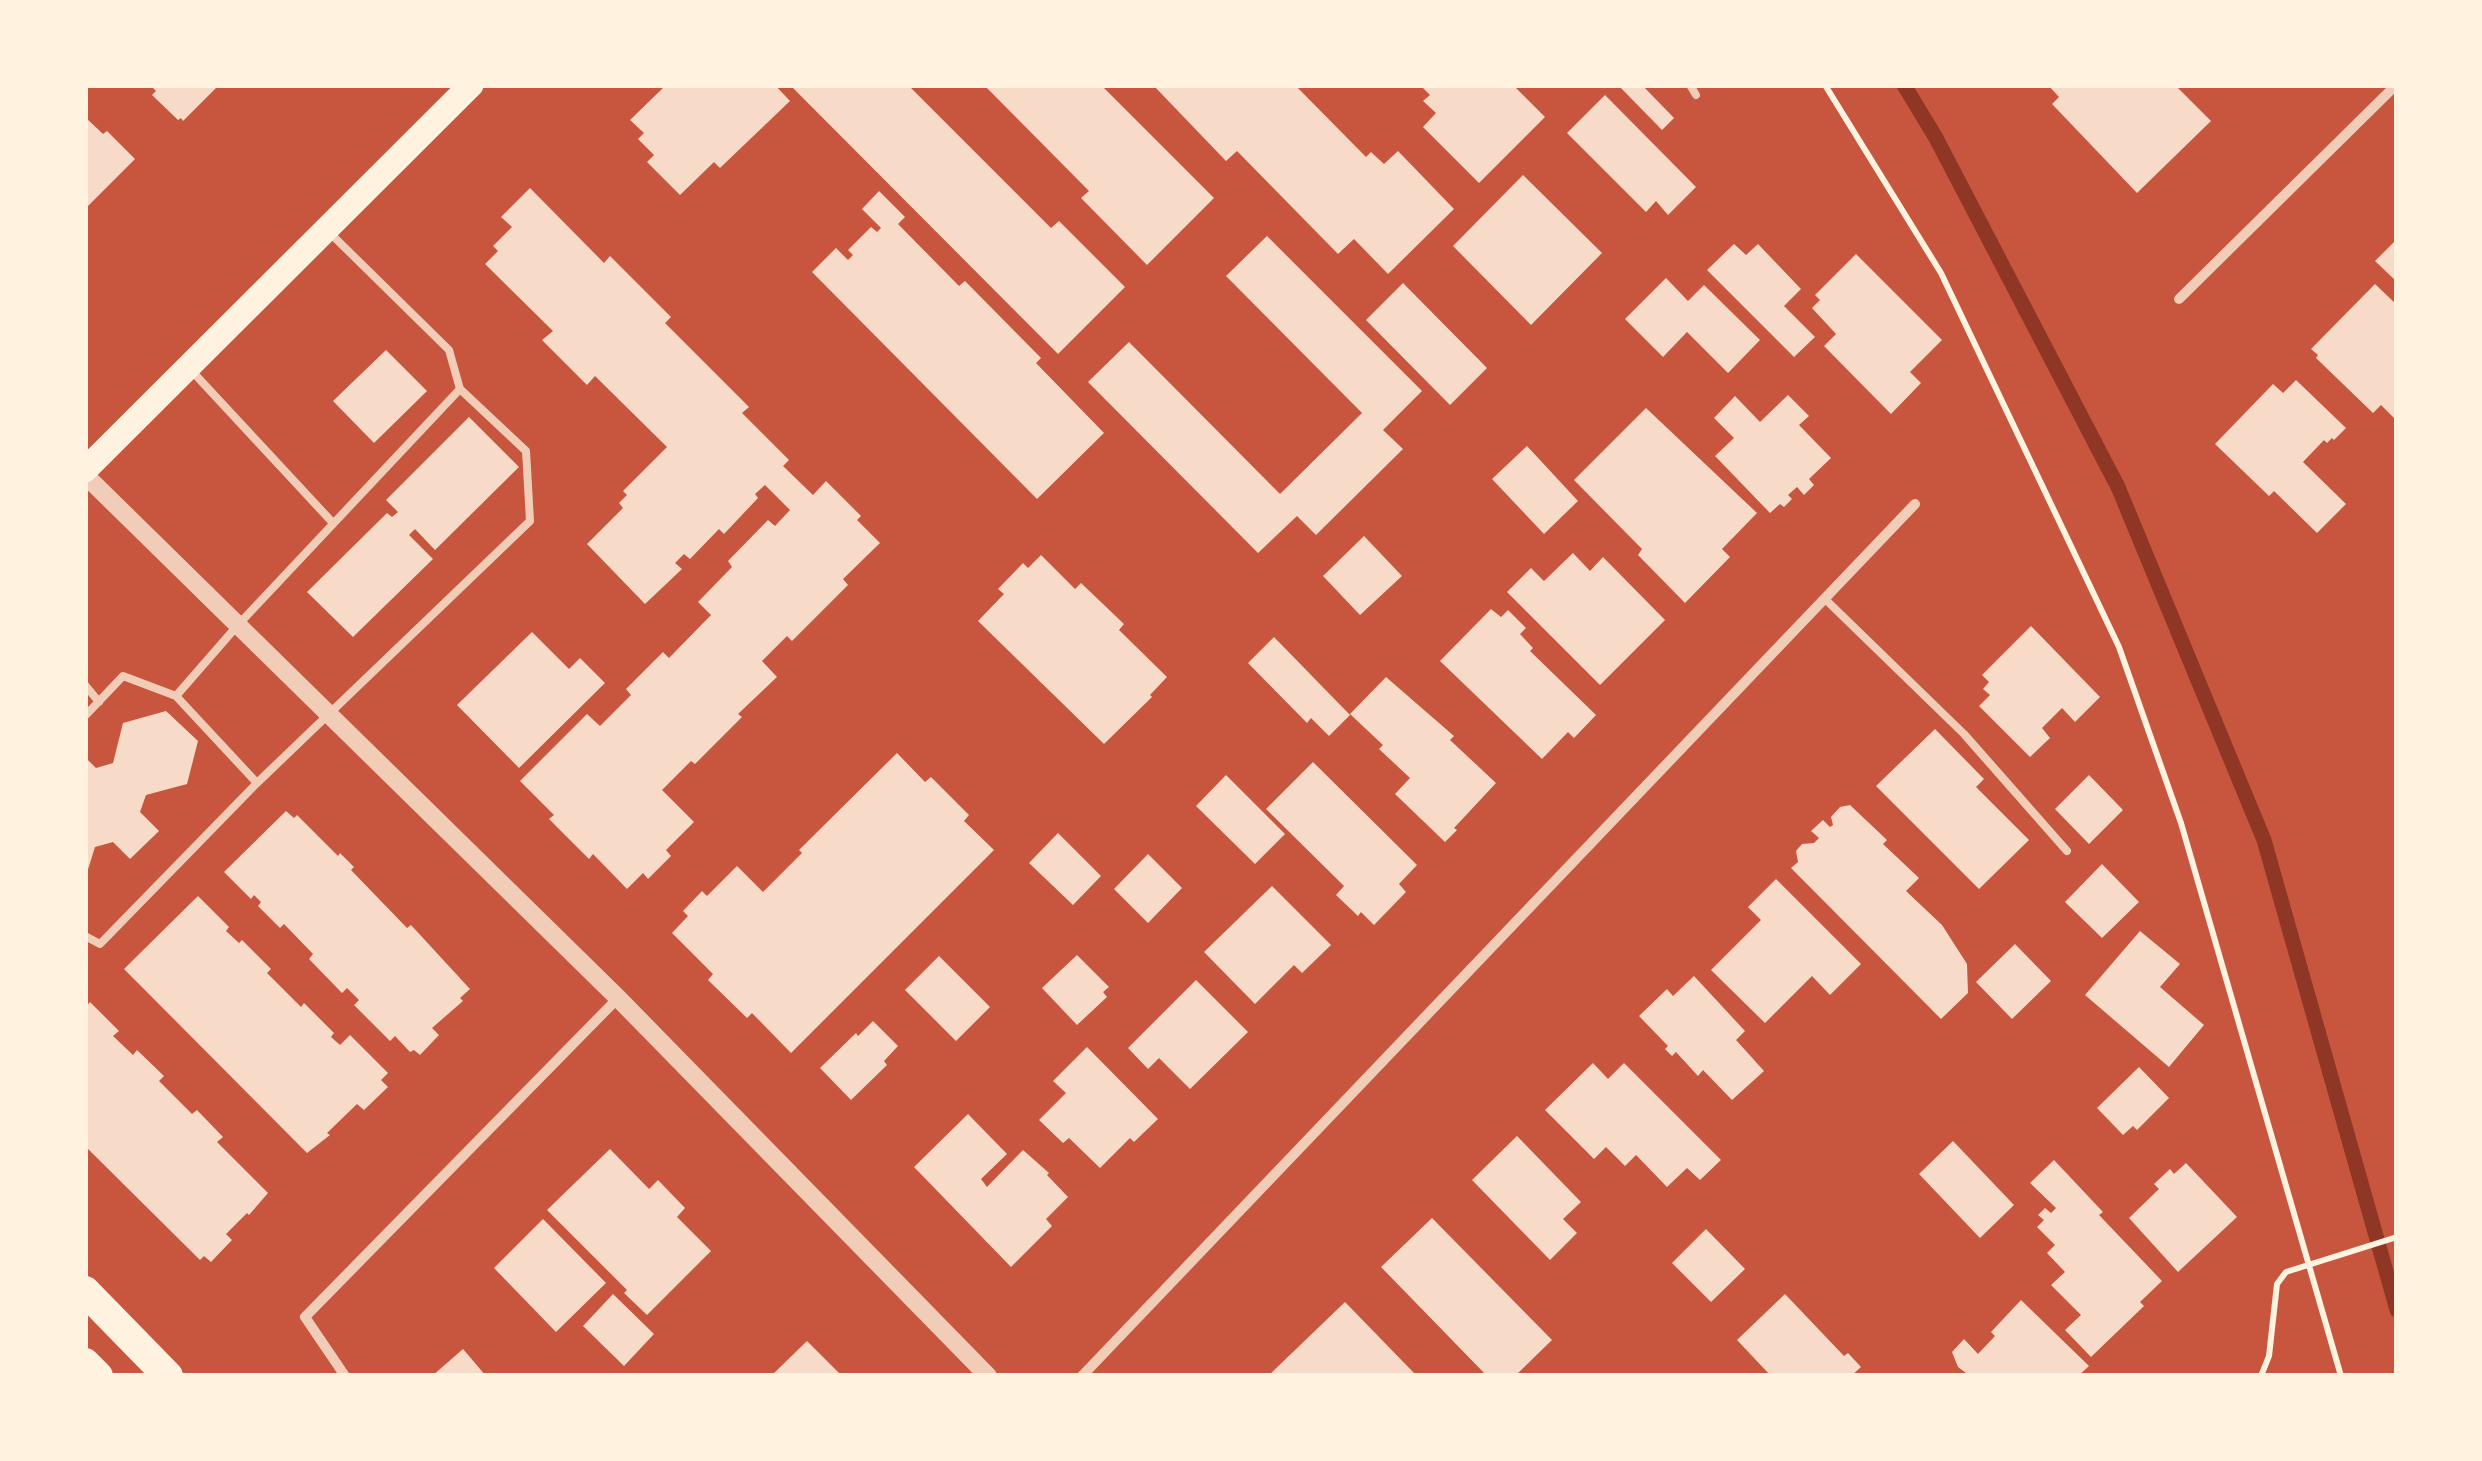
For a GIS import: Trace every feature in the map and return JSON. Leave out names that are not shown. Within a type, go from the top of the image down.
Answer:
[{"type":"highway","points":[[85,1291],[168,1376]]},
{"type":"highway","points":[[85,1363],[98,1376]]},
{"type":"main road","points":[[85,472],[470,85]]},
{"type":"street","points":[[2179,299],[2396,85]]},
{"type":"street","points":[[85,472],[618,998],[988,1376]]},
{"type":"street","points":[[1082,1376],[1915,504]]},
{"type":"street","points":[[345,1376],[305,1317],[618,998]]},
{"type":"lane","points":[[1690,85],[1696,95]]},
{"type":"lane","points":[[85,936],[100,944],[257,783],[530,521],[526,451],[460,389],[449,350],[325,229]]},
{"type":"lane","points":[[189,368],[333,523]]},
{"type":"lane","points":[[176,696],[460,389]]},
{"type":"lane","points":[[1825,599],[1964,734],[2067,852]]},
{"type":"lane","points":[[85,716],[123,676],[176,696],[257,783]]},
{"type":"lane","points":[[85,685],[99,702]]},
{"type":"path","points":[[1826,85],[1941,272],[2119,647],[2182,823],[2341,1376]]},
{"type":"path","points":[[2261,1376],[2269,1356],[2278,1284],[2286,1272],[2397,1237]]},
{"type":"building","points":[[150,85],[219,85],[183,121],[152,95],[156,91]]},
{"type":"building","points":[[662,85],[775,85],[790,101],[720,168],[714,162],[680,195],[647,162],[654,155],[638,139],[644,133],[630,120]]},
{"type":"building","points":[[790,85],[908,85],[1051,228],[1059,221],[1125,287],[1058,354]]},
{"type":"building","points":[[984,85],[1101,85],[1214,198],[1147,265],[1081,198],[1089,191]]},
{"type":"building","points":[[1153,85],[1295,85],[1366,157],[1371,152],[1384,164],[1398,151],[1454,209],[1388,274],[1354,239],[1338,254],[1237,151],[1226,161]]},
{"type":"building","points":[[1420,85],[1513,85],[1545,117],[1479,183],[1423,127],[1436,113],[1423,101],[1430,95]]},
{"type":"building","points":[[1618,85],[1642,85],[1674,118],[1662,130]]},
{"type":"building","points":[[2048,85],[2175,85],[2211,121],[2137,193],[2052,104],[2059,97]]},
{"type":"building","points":[[1605,95],[1696,187],[1668,215],[1656,201],[1646,212],[1567,133]]},
{"type":"building","points":[[85,117],[103,134],[107,131],[135,159],[85,209]]},
{"type":"building","points":[[1523,175],[1602,253],[1531,325],[1453,246]]},
{"type":"building","points":[[530,188],[604,263],[610,256],[671,317],[665,323],[749,407],[742,413],[789,460],[783,466],[813,495],[826,481],[861,516],[857,520],[880,543],[843,579],[848,585],[792,641],[787,636],[762,661],[777,677],[738,714],[742,717],[695,764],[691,761],[662,790],[694,822],[666,850],[671,856],[648,879],[643,873],[627,889],[593,854],[589,859],[549,819],[554,815],[520,781],[587,714],[600,726],[631,695],[626,689],[663,652],[669,658],[711,615],[698,602],[732,567],[728,561],[768,520],[775,526],[790,510],[765,485],[724,534],[719,529],[690,559],[684,554],[675,563],[682,569],[645,604],[587,544],[623,508],[619,503],[627,495],[623,491],[667,447],[595,376],[587,385],[542,340],[553,331],[485,264],[498,251],[493,246],[512,227],[501,217]]},
{"type":"building","points":[[879,191],[905,217],[898,224],[959,286],[965,281],[1041,358],[1036,363],[1104,433],[1037,499],[812,272],[836,248],[848,260],[853,255],[848,250],[871,227],[877,232],[881,228],[862,209]]},
{"type":"building","points":[[1267,236],[1422,391],[1383,430],[1403,449],[1316,535],[1297,516],[1258,553],[1088,382],[1129,342],[1280,494],[1362,413],[1226,276]]},
{"type":"building","points":[[2397,239],[2397,282],[2375,261]]},
{"type":"building","points":[[1734,244],[1746,255],[1758,244],[1801,289],[1784,306],[1815,337],[1794,357],[1707,270]]},
{"type":"building","points":[[1856,254],[1942,340],[1910,372],[1921,383],[1891,414],[1824,346],[1836,334],[1812,308],[1820,300],[1815,295]]},
{"type":"building","points":[[1666,278],[1688,301],[1704,285],[1760,340],[1728,373],[1687,332],[1663,357],[1625,319]]},
{"type":"building","points":[[1403,283],[1487,368],[1450,405],[1366,320]]},
{"type":"building","points":[[2375,284],[2397,305],[2397,421],[2381,405],[2373,413],[2311,349]]},
{"type":"building","points":[[386,350],[427,391],[374,443],[333,401]]},
{"type":"building","points":[[2296,380],[2346,428],[2334,440],[2324,440],[2303,462],[2346,504],[2317,533],[2274,491],[2269,496],[2215,444],[2273,384],[2283,393]]},
{"type":"building","points":[[1788,395],[1809,416],[1799,425],[1831,458],[1809,479],[1814,485],[1804,495],[1797,487],[1788,495],[1792,499],[1784,507],[1780,504],[1770,513],[1715,456],[1734,438],[1714,418],[1735,396],[1760,422]]},
{"type":"building","points":[[1646,408],[1757,513],[1722,549],[1730,557],[1685,603],[1638,555],[1642,549],[1574,480]]},
{"type":"building","points":[[469,417],[519,467],[435,550],[415,529],[409,535],[433,559],[353,637],[307,592],[387,513],[392,517],[398,512],[386,500]]},
{"type":"building","points":[[1527,446],[1578,501],[1544,534],[1492,479]]},
{"type":"building","points":[[1364,536],[1402,576],[1360,615],[1323,576]]},
{"type":"building","points":[[1573,553],[1590,571],[1603,557],[1665,620],[1600,685],[1507,592],[1531,568],[1544,581]]},
{"type":"building","points":[[1041,555],[1075,589],[1081,583],[1124,624],[1119,630],[1167,677],[1104,744],[978,621],[1004,594],[998,589],[1023,563],[1028,568]]},
{"type":"building","points":[[1491,609],[1501,617],[1508,610],[1526,628],[1520,634],[1533,648],[1530,651],[1596,715],[1574,738],[1568,732],[1542,759],[1440,661]]},
{"type":"building","points":[[2031,626],[2100,697],[2075,722],[2062,708],[2042,728],[2050,738],[2030,757],[1979,706],[1990,695],[1983,689],[1989,682],[1982,675]]},
{"type":"building","points":[[532,632],[569,669],[580,658],[605,683],[519,768],[457,705]]},
{"type":"building","points":[[1274,637],[1350,715],[1329,736],[1311,718],[1307,723],[1248,663]]},
{"type":"building","points":[[1386,677],[1454,736],[1450,740],[1496,783],[1445,842],[1395,794],[1410,778],[1350,714]]},
{"type":"building","points":[[166,711],[198,741],[187,784],[146,795],[140,812],[159,831],[130,859],[113,842],[95,847],[85,879],[85,761],[96,768],[113,763],[123,723]]},
{"type":"building","points":[[1935,729],[1984,779],[1976,787],[2029,840],[1979,889],[1876,786]]},
{"type":"building","points":[[897,753],[925,782],[931,777],[969,815],[964,821],[994,850],[791,1053],[752,1013],[747,1018],[708,980],[713,974],[672,933],[688,916],[683,911],[702,891],[707,896],[737,866],[763,892],[802,853],[799,850]]},
{"type":"building","points":[[1313,762],[1417,865],[1399,884],[1406,892],[1374,925],[1336,895],[1344,886],[1266,809]]},
{"type":"building","points":[[1226,775],[1285,834],[1255,864],[1196,806]]},
{"type":"building","points":[[2089,775],[2123,810],[2089,844],[2055,809]]},
{"type":"building","points":[[1850,805],[1919,878],[1906,891],[1942,925],[1967,964],[1968,993],[1941,1019],[1791,868],[1798,862],[1796,851],[1802,844],[1814,843],[1819,838],[1811,831],[1823,820],[1830,827],[1833,825],[1831,817],[1840,807]]},
{"type":"building","points":[[286,811],[294,818],[297,815],[338,856],[340,853],[354,867],[351,870],[407,928],[411,925],[470,989],[460,998],[463,1001],[432,1028],[439,1035],[420,1055],[414,1050],[410,1052],[395,1036],[390,1041],[354,1005],[359,1000],[347,988],[342,993],[309,959],[313,954],[284,924],[280,928],[258,906],[261,902],[254,895],[251,899],[224,872]]},
{"type":"building","points":[[1058,833],[1101,876],[1073,905],[1029,863]]},
{"type":"building","points":[[1148,854],[1182,888],[1148,923],[1114,889]]},
{"type":"building","points":[[2102,864],[2139,902],[2102,938],[2065,902]]},
{"type":"building","points":[[1776,879],[1861,964],[1830,995],[1812,976],[1765,1023],[1711,970],[1761,920],[1748,907]]},
{"type":"building","points":[[1272,886],[1331,945],[1302,973],[1294,965],[1255,1004],[1204,952]]},
{"type":"building","points":[[198,896],[229,927],[226,931],[239,943],[242,940],[271,969],[267,973],[334,1033],[331,1037],[340,1045],[350,1035],[388,1073],[381,1080],[388,1087],[364,1110],[357,1104],[327,1133],[330,1135],[307,1153],[124,969]]},
{"type":"building","points":[[2140,931],[2180,964],[2160,987],[2204,1025],[2169,1067],[2085,995]]},
{"type":"building","points":[[2015,944],[2051,981],[2012,1019],[1976,982]]},
{"type":"building","points":[[1077,955],[1109,987],[1103,992],[1107,997],[1077,1025],[1042,988]]},
{"type":"building","points":[[939,956],[990,1007],[956,1041],[905,990]]},
{"type":"building","points":[[1694,976],[1745,1031],[1736,1040],[1764,1071],[1732,1100],[1703,1070],[1698,1076],[1676,1052],[1672,1056],[1665,1049],[1668,1046],[1639,1016],[1667,989],[1673,996]]},
{"type":"building","points":[[1196,980],[1248,1032],[1190,1089],[1159,1058],[1148,1069],[1128,1048]]},
{"type":"building","points":[[90,1002],[119,1031],[113,1036],[133,1055],[137,1050],[164,1076],[159,1081],[192,1114],[197,1110],[223,1137],[217,1142],[268,1193],[226,1234],[232,1240],[211,1262],[204,1256],[200,1260],[85,1146],[85,1008]]},
{"type":"building","points":[[873,1021],[898,1046],[884,1061],[887,1065],[851,1100],[820,1068]]},
{"type":"building","points":[[1087,1047],[1158,1119],[1134,1142],[1130,1138],[1100,1168],[1069,1138],[1063,1143],[1039,1120],[1066,1093],[1053,1081]]},
{"type":"building","points":[[1593,1063],[1608,1079],[1624,1063],[1721,1160],[1700,1180],[1687,1168],[1667,1187],[1636,1155],[1625,1166],[1606,1147],[1594,1159],[1545,1110]]},
{"type":"building","points":[[2139,1067],[2169,1098],[2137,1130],[2133,1126],[2123,1135],[2097,1108]]},
{"type":"building","points":[[968,1114],[1007,1154],[981,1179],[987,1187],[1023,1150],[1068,1197],[1046,1219],[1052,1226],[1011,1267],[914,1167]]},
{"type":"building","points":[[1517,1136],[1581,1202],[1563,1219],[1577,1233],[1550,1260],[1472,1180]]},
{"type":"building","points":[[1953,1141],[2014,1205],[1980,1238],[1919,1174]]},
{"type":"building","points":[[610,1149],[649,1189],[658,1180],[685,1208],[677,1217],[711,1251],[647,1315],[547,1210]]},
{"type":"building","points":[[2054,1160],[2103,1212],[2099,1215],[2162,1281],[2140,1302],[2144,1306],[2091,1357],[2065,1330],[2081,1315],[2051,1285],[2065,1272],[2047,1253],[2055,1245],[2037,1227],[2044,1220],[2038,1215],[2045,1208],[2051,1213],[2056,1208],[2030,1183]]},
{"type":"building","points":[[2186,1163],[2237,1217],[2178,1272],[2129,1218],[2159,1189],[2154,1184],[2170,1169],[2174,1174]]},
{"type":"building","points":[[1432,1218],[1552,1340],[1515,1376],[1487,1376],[1381,1267]]},
{"type":"building","points":[[543,1219],[606,1283],[556,1332],[494,1268]]},
{"type":"building","points":[[1706,1229],[1745,1269],[1711,1302],[1672,1263]]},
{"type":"building","points":[[613,1294],[654,1334],[624,1366],[583,1326]]},
{"type":"building","points":[[1785,1294],[1844,1356],[1848,1353],[1861,1367],[1851,1376],[1771,1376],[1737,1340]]},
{"type":"building","points":[[2021,1300],[2089,1366],[2078,1376],[1970,1376],[1958,1367],[1952,1352],[1964,1339],[1978,1354],[1995,1336],[1991,1332]]},
{"type":"building","points":[[1345,1302],[1415,1374],[1268,1376]]},
{"type":"building","points":[[807,1341],[842,1376],[771,1376]]},
{"type":"building","points":[[463,1349],[486,1376],[432,1376]]},
{"type":"waterway","points":[[1904,85],[1936,138],[2118,487],[2264,840],[2397,1310]]}]
